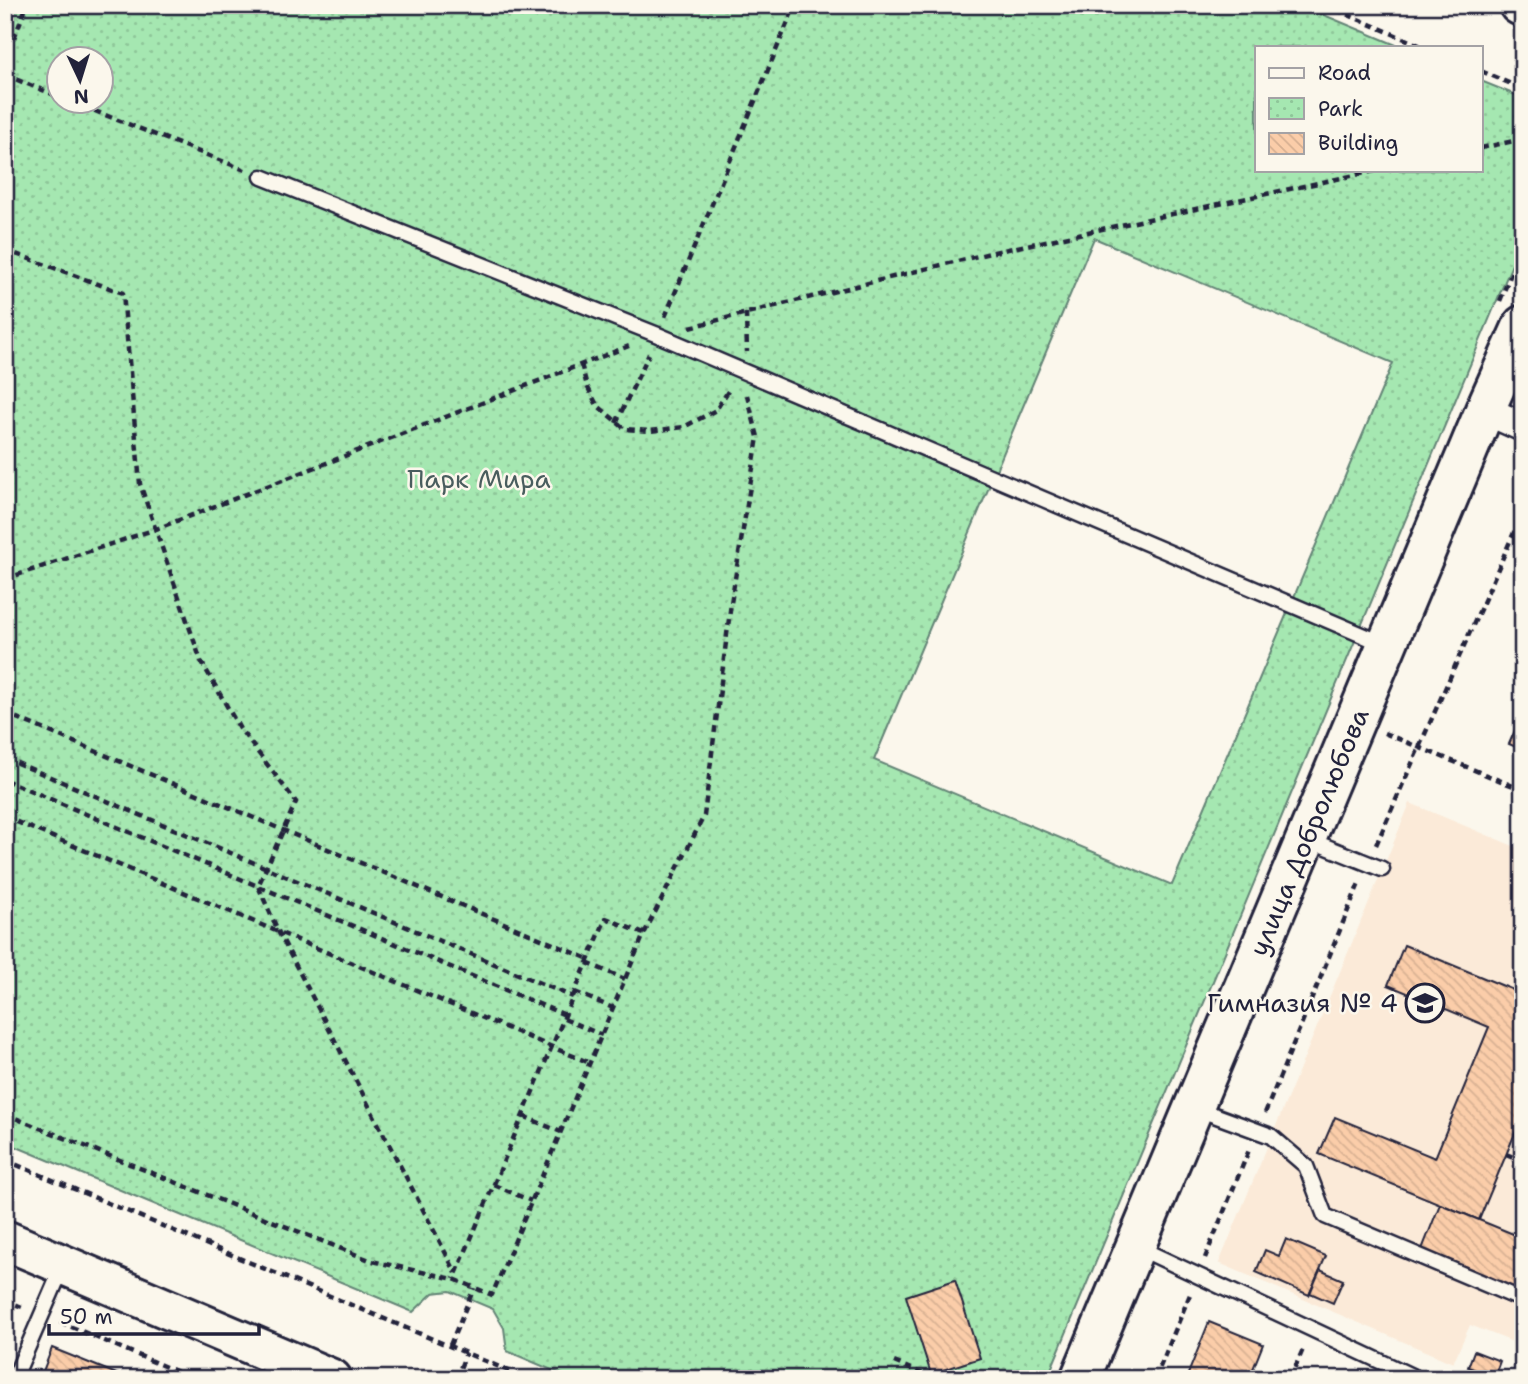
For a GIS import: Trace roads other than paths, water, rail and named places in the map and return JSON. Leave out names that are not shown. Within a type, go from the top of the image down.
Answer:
[{"type":"street","name":"улица Добролюбова","points":[[1080,1379],[1523,325]]},
{"type":"street","points":[[1485,410],[1523,427]]},
{"type":"street","points":[[5,1240],[324,1377]]},
{"type":"lane","points":[[262,177],[658,335],[1387,645]]},
{"type":"lane","points":[[1306,838],[1382,869]]},
{"type":"lane","points":[[1194,1108],[1271,1136],[1306,1166],[1325,1216],[1523,1300]]},
{"type":"lane","points":[[1136,1246],[1418,1379]]},
{"type":"lane","points":[[14,1379],[63,1266]]},
{"type":"place","name":"Гимназия № 4","points":[[1425,1003]]},
{"type":"park label","name":"Парк Мира","points":[[479,479]]}]
